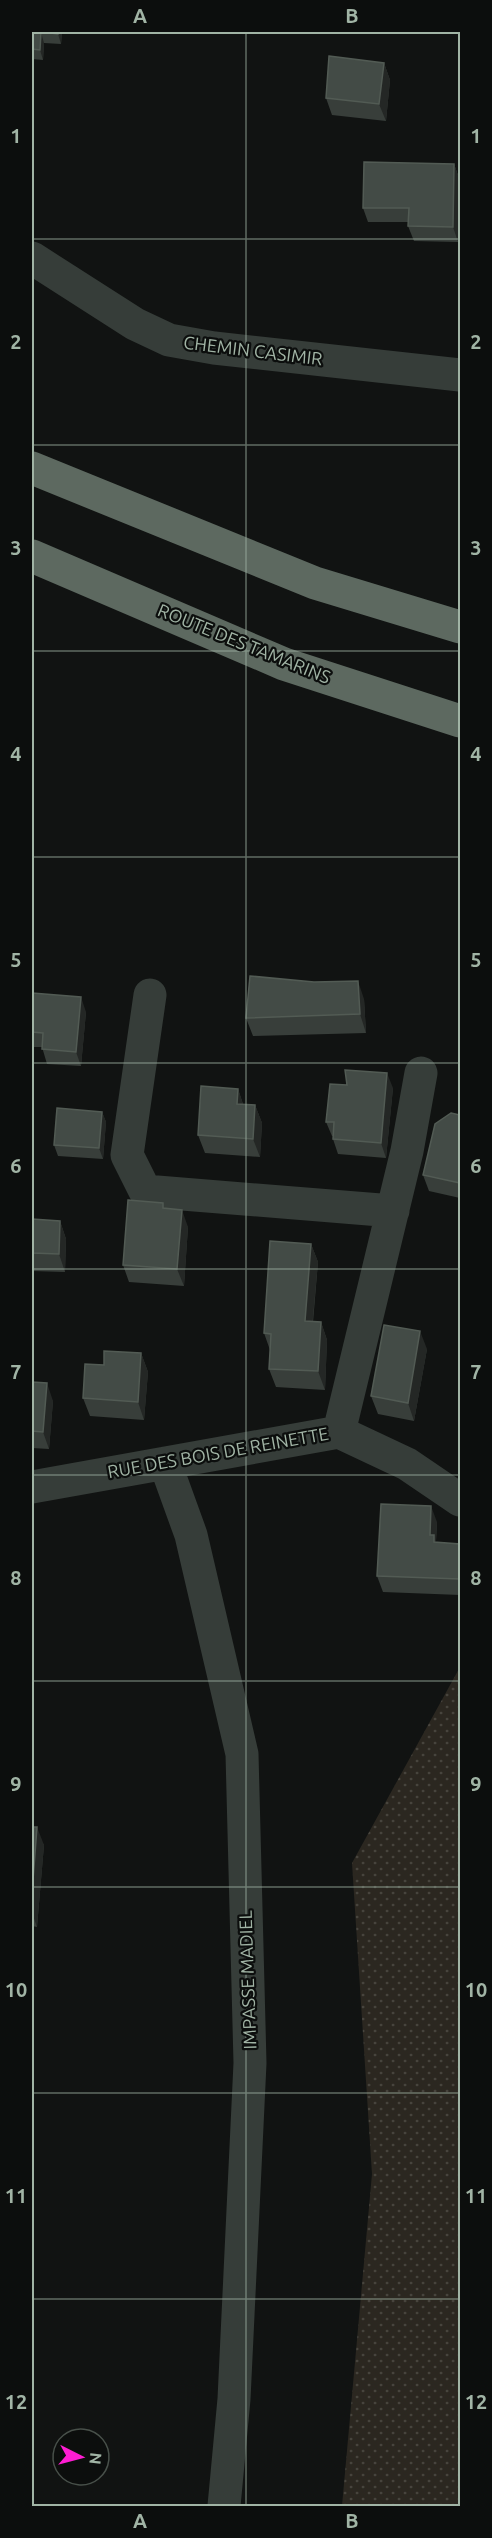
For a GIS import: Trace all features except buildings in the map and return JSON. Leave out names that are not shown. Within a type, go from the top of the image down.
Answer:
[{"type":"highway","points":[[32,468],[315,583],[460,627]]},
{"type":"highway","name":"ROUTE DES TAMARINS","points":[[32,556],[284,664],[460,721]]},
{"type":"street","name":"CHEMIN CASIMIR","points":[[32,258],[135,324],[169,340],[214,348],[460,375]]},
{"type":"street","points":[[150,995],[127,1155],[145,1191],[393,1211]]},
{"type":"street","points":[[339,1432],[407,1151],[421,1073]]},
{"type":"street","name":"RUE DES BOIS DE REINETTE","points":[[32,1487],[339,1432],[407,1464],[460,1500]]},
{"type":"street","name":"IMPASSE MADIEL","points":[[165,1463],[191,1535],[242,1754],[250,2063],[234,2399],[224,2506]]},
{"type":"shaded area","points":[[460,1667],[460,2506],[342,2506],[372,2174],[352,1863]]}]
